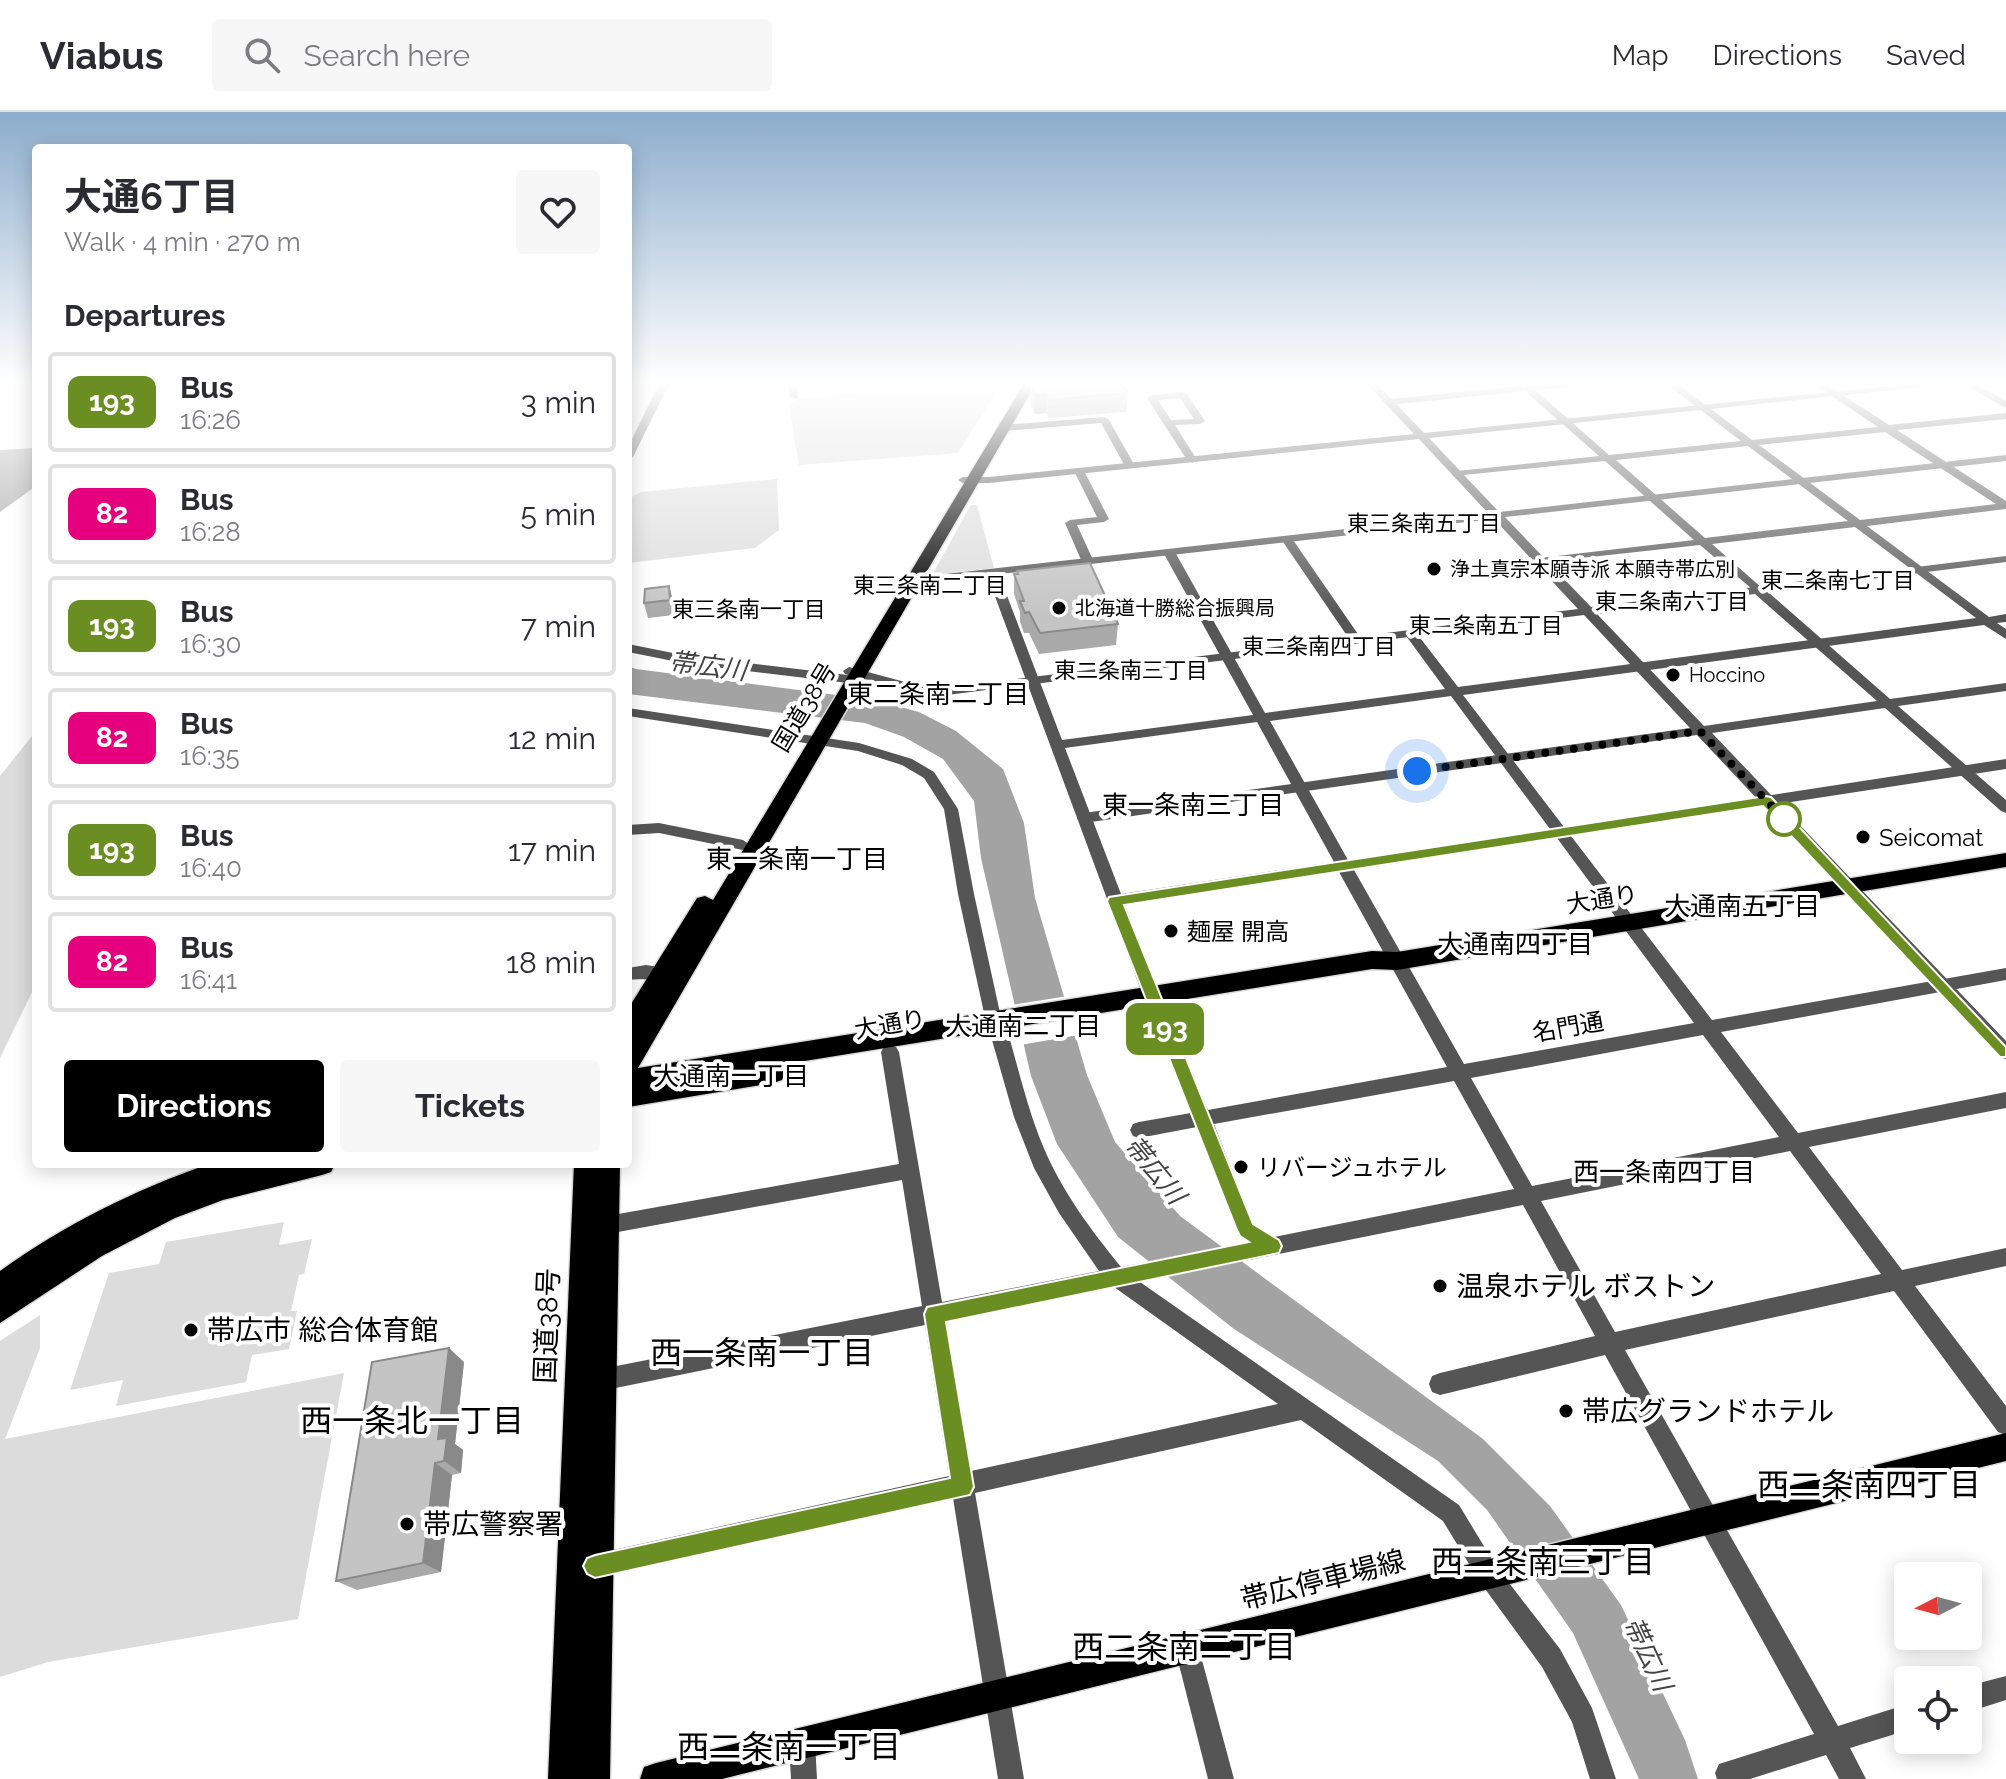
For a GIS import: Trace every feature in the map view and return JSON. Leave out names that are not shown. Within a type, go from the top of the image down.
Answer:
[{"type":"highway","name":"国道38号","points":[[968,481],[980,460]]},
{"type":"highway","name":"国道38号","points":[[632,1056],[907,581],[982,460]]},
{"type":"highway","name":"国道38号","points":[[632,1022],[660,973],[817,735]]},
{"type":"highway","name":"大通り","points":[[632,1079],[1377,971],[1397,961],[2006,860]]},
{"type":"highway","name":"大通り","points":[[632,1096],[890,1052],[1006,1026]]},
{"type":"highway","points":[[0,1288],[67,1242],[112,1217],[197,1179],[234,1168]]},
{"type":"highway","points":[[0,1309],[87,1250],[142,1221],[237,1184],[305,1168]]},
{"type":"highway","name":"国道38号","points":[[566,1779],[587,1168]]},
{"type":"highway","points":[[592,1779],[607,1168]]},
{"type":"main road","name":"帯広停車場線","points":[[656,1779],[2006,1447]]},
{"type":"street","points":[[1126,460],[1130,466]]},
{"type":"street","points":[[968,481],[1192,460]]},
{"type":"street","points":[[1444,460],[2006,1052]]},
{"type":"street","points":[[1457,474],[1589,460]]},
{"type":"street","points":[[1608,460],[2006,808]]},
{"type":"street","points":[[1773,460],[2006,635]]},
{"type":"street","points":[[1540,561],[2006,506],[1936,460]]},
{"type":"street","points":[[907,581],[1990,460]]},
{"type":"street","points":[[1079,471],[1104,519],[1070,523],[1088,562]]},
{"type":"street","points":[[1287,539],[1356,640]]},
{"type":"street","points":[[1169,552],[1853,1779]]},
{"type":"street","points":[[632,649],[688,660],[931,693],[2006,559]]},
{"type":"street","points":[[992,572],[1153,1002],[1203,1118],[1246,1230],[1272,1246]]},
{"type":"street","points":[[1057,745],[2006,618]]},
{"type":"street","points":[[1410,633],[2006,1424]]},
{"type":"street","points":[[1084,818],[2006,687]]},
{"type":"street","points":[[632,712],[817,735],[907,762],[929,775],[951,809],[966,894],[1006,1026],[1027,1132],[1051,1179],[1095,1251],[1117,1278],[1451,1513],[1499,1572],[1551,1658],[1583,1717],[1603,1779]]},
{"type":"street","points":[[1115,901],[2006,764]]},
{"type":"street","points":[[632,830],[659,828],[743,845]]},
{"type":"street","points":[[632,973],[660,973]]},
{"type":"street","name":"名門通","points":[[1139,1130],[2006,974]]},
{"type":"street","points":[[890,1052],[1011,1779]]},
{"type":"street","points":[[601,1380],[1529,1198],[2006,1100]]},
{"type":"street","points":[[607,1225],[910,1170]]},
{"type":"street","points":[[1440,1384],[1610,1343],[2006,1257]]},
{"type":"street","points":[[595,1566],[963,1487],[1304,1409]]},
{"type":"street","points":[[1187,1649],[1221,1779]]},
{"type":"street","points":[[1982,1695],[2006,1688]]},
{"type":"street","points":[[1728,1773],[1894,1721]]},
{"type":"street","points":[[802,1742],[804,1779]]},
{"type":"shaded area","points":[[0,460],[32,460],[32,489],[0,512]]},
{"type":"shaded area","points":[[798,460],[868,460],[799,465]]},
{"type":"shaded area","points":[[777,479],[779,530],[755,548],[632,563],[632,497],[641,492]]},
{"type":"shaded area","points":[[971,505],[977,505],[994,568],[932,575]]},
{"type":"shaded area","points":[[632,668],[875,700],[919,712],[956,731],[1003,769],[1024,823],[1035,898],[1087,1075],[1115,1142],[1180,1216],[1483,1439],[1550,1506],[1621,1605],[1685,1740],[1698,1779],[1639,1779],[1573,1633],[1487,1510],[1438,1461],[1234,1329],[1118,1237],[1057,1144],[1031,1076],[981,858],[974,801],[943,759],[904,737],[865,723],[632,694]]},
{"type":"shaded area","points":[[32,736],[32,992],[0,1058],[0,776]]},
{"type":"shaded area","name":"帯広市 総合体育館","points":[[284,1222],[279,1245],[312,1239],[291,1311],[297,1311],[289,1349],[252,1355],[246,1382],[116,1406],[123,1380],[70,1390],[109,1273],[159,1264],[166,1242]]},
{"type":"shaded area","points":[[40,1315],[40,1348],[5,1439],[344,1373],[298,1619],[48,1662],[0,1677],[0,1341]]},
{"type":"pier","points":[[1068,996],[1079,1035],[1020,1045],[1011,1005]]},
{"type":"building","name":"北海道十勝総合振興局","points":[[1090,563],[1118,624],[1040,633],[1029,612],[1025,613],[1014,574],[1018,574],[1017,571]]},
{"type":"building","points":[[669,586],[670,600],[644,603],[645,589]]},
{"type":"building","name":"帯広警察署","points":[[449,1348],[438,1439],[447,1438],[444,1461],[435,1463],[423,1563],[336,1581],[372,1362]]},
{"type":"bus line","name":"193","points":[[595,1566],[963,1487],[934,1314],[1272,1246],[1246,1230],[1115,901],[1766,800],[2006,1052]]},
{"type":"place","name":"浄土真宗本願寺派 本願寺帯広別","points":[[1434,569]]},
{"type":"place","name":"北海道十勝総合振興局","points":[[1059,608]]},
{"type":"place","name":"Hoccino","points":[[1673,675]]},
{"type":"place","name":"Seicomat","points":[[1863,837]]},
{"type":"place","name":"麺屋 開高","points":[[1171,931]]},
{"type":"place","name":"リバージュホテル","points":[[1241,1167]]},
{"type":"place","name":"温泉ホテル ボストン","points":[[1440,1286]]},
{"type":"place","name":"帯広市 総合体育館","points":[[191,1330]]},
{"type":"place","name":"帯広グランドホテル","points":[[1566,1411]]},
{"type":"place","name":"帯広警察署","points":[[407,1524]]},
{"type":"district","name":"東三条南五丁目","points":[[1424,523]]},
{"type":"district","name":"東二条南七丁目","points":[[1838,580]]},
{"type":"district","name":"東三条南二丁目","points":[[930,585]]},
{"type":"district","name":"東二条南六丁目","points":[[1672,601]]},
{"type":"district","name":"東三条南一丁目","points":[[749,609]]},
{"type":"district","name":"東二条南五丁目","points":[[1486,625]]},
{"type":"district","name":"東二条南四丁目","points":[[1319,646]]},
{"type":"district","name":"東二条南三丁目","points":[[1131,670]]},
{"type":"district","name":"東二条南二丁目","points":[[938,694]]},
{"type":"district","name":"東一条南三丁目","points":[[1193,805]]},
{"type":"district","name":"東一条南一丁目","points":[[797,859]]},
{"type":"district","name":"大通南五丁目","points":[[1742,906]]},
{"type":"district","name":"大通南四丁目","points":[[1515,944]]},
{"type":"district","name":"大通南二丁目","points":[[1023,1026]]},
{"type":"district","name":"大通南一丁目","points":[[731,1076]]},
{"type":"district","name":"西一条南四丁目","points":[[1664,1172]]},
{"type":"district","name":"西一条南一丁目","points":[[762,1352]]},
{"type":"district","name":"西一条北一丁目","points":[[412,1420]]},
{"type":"district","name":"西二条南四丁目","points":[[1869,1484]]},
{"type":"district","name":"西二条南三丁目","points":[[1543,1561]]},
{"type":"district","name":"西二条南二丁目","points":[[1184,1646]]},
{"type":"district","name":"西二条南一丁目","points":[[789,1746]]},
{"type":"route","points":[[1417,771],[1700,731],[1787,822],[1784,819]]},
{"type":"water label","name":"帯広川","points":[[708,666]]},
{"type":"water label","name":"帯広川","points":[[1155,1170]]},
{"type":"water label","name":"帯広川","points":[[1648,1654]]}]
